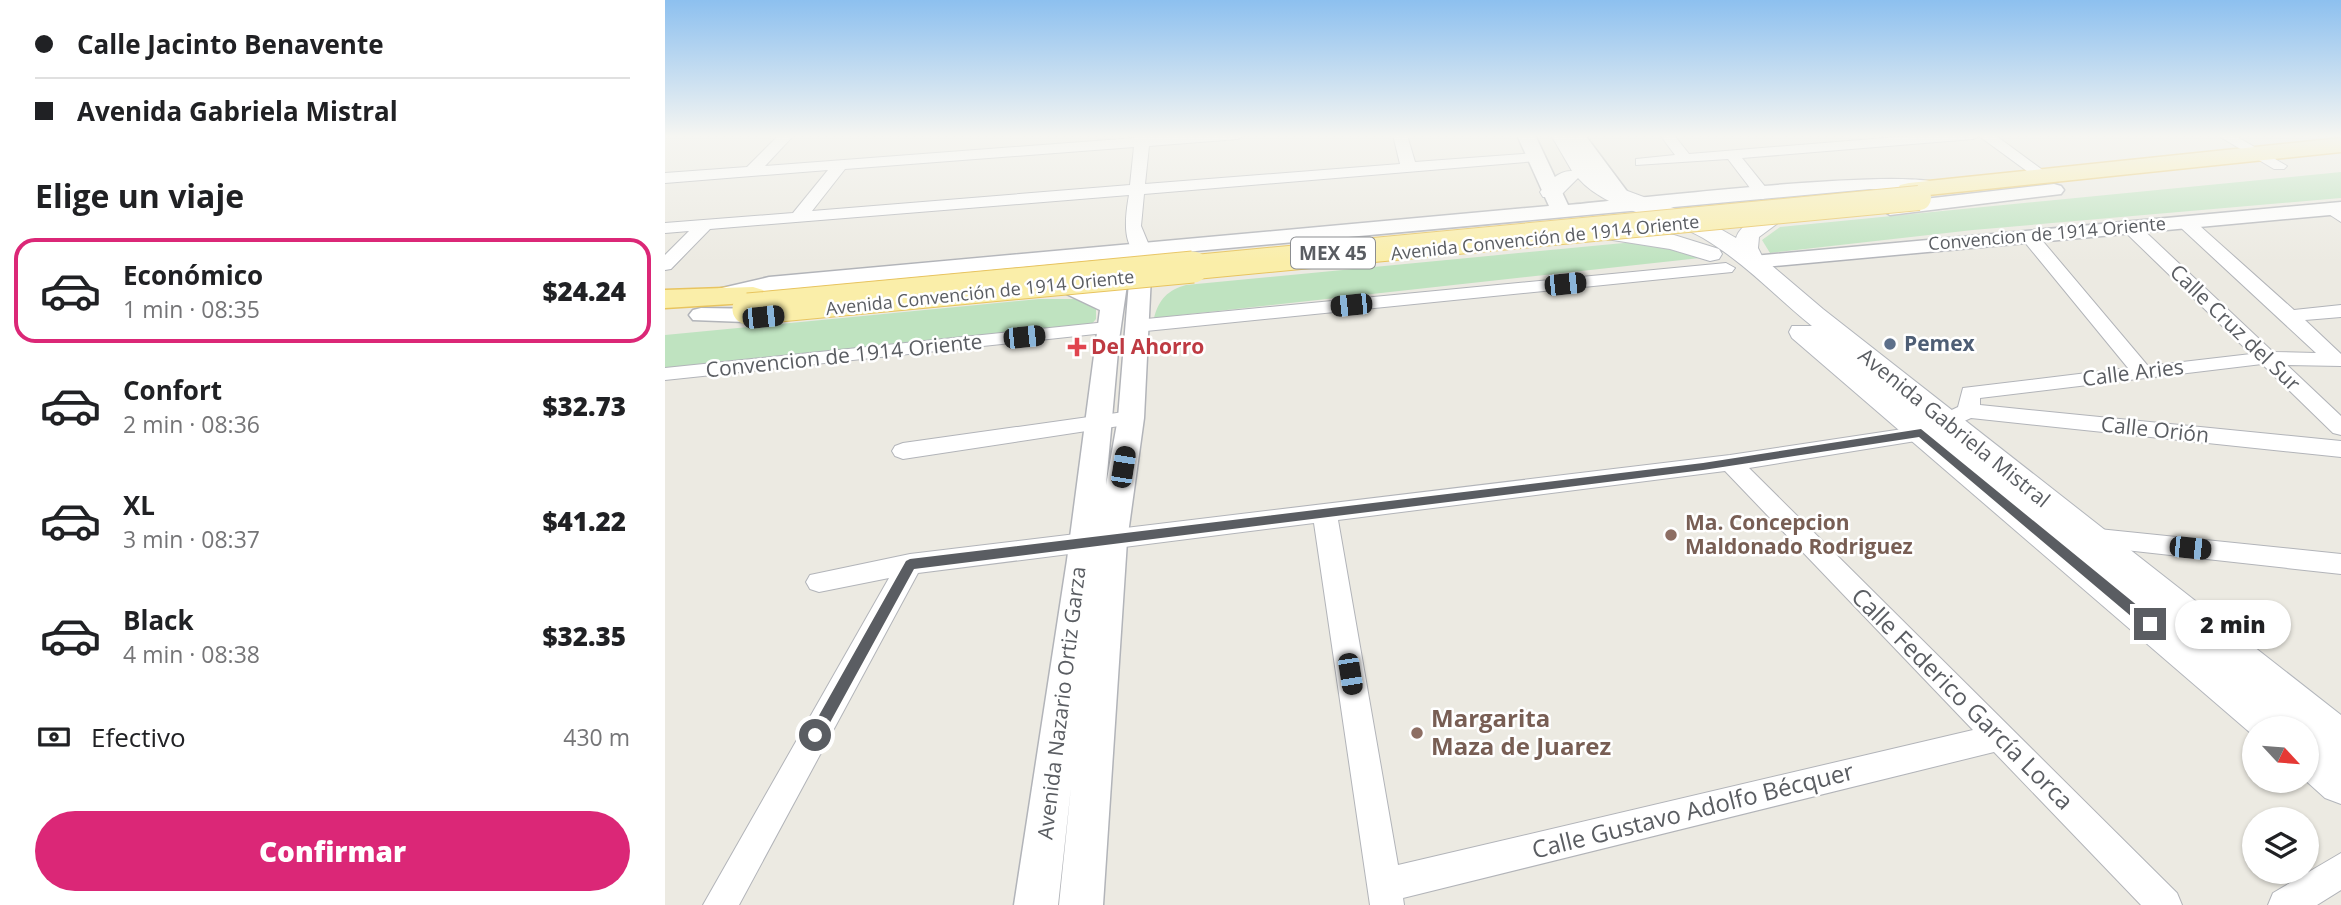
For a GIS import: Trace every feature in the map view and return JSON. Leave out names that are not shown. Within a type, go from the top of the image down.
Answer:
[{"type":"main road","points":[[1556,202],[1568,177]]},
{"type":"main road","name":"Avenida Gabriela Mistral","points":[[1570,177],[1586,196],[1619,210],[1682,225],[1945,421],[2341,740]]},
{"type":"main road","name":"Avenida Gabriela Mistral","points":[[1590,177],[1619,210]]},
{"type":"main road","name":"Avenida Convención de 1914 Oriente","points":[[665,319],[706,307],[1920,192],[2016,189],[2081,177]]},
{"type":"main road","name":"Avenida Convención de 1914 Oriente","points":[[2047,182],[2116,177]]},
{"type":"main road","points":[[1619,210],[1674,242],[1730,261],[1746,248],[1748,234],[1778,215]]},
{"type":"main road","name":"Avenida Gabriela Mistral","points":[[1682,225],[1730,261]]},
{"type":"main road","name":"Avenida Convención de 1914 Oriente","points":[[665,299],[706,307]]},
{"type":"main road","name":"Avenida Gabriela Mistral","points":[[1945,421],[2261,716]]},
{"type":"main road","points":[[2319,765],[2341,783]]},
{"type":"street","points":[[800,215],[830,177]]},
{"type":"street","points":[[1126,276],[1140,177]]},
{"type":"street","points":[[665,228],[1282,177]]},
{"type":"street","points":[[1546,177],[1556,202]]},
{"type":"street","points":[[1600,177],[1619,210]]},
{"type":"street","points":[[1750,177],[1763,194]]},
{"type":"street","points":[[2041,177],[2047,182]]},
{"type":"street","name":"Avenida Convención de 1914 Oriente","points":[[1682,225],[1778,215],[1875,210],[2047,182]]},
{"type":"street","name":"Avenida Convención de 1914 Oriente","points":[[706,307],[763,317],[1066,285],[1619,210],[1763,194],[1870,183],[1920,192]]},
{"type":"street","name":"Avenida Convención de 1914 Oriente","points":[[706,307],[769,284],[1079,256],[1126,276],[1556,202],[1619,210]]},
{"type":"street","name":"Convencion de 1914 Oriente","points":[[665,374],[1126,276],[1730,261],[2129,226],[2337,211]]},
{"type":"street","points":[[2185,222],[2337,360]]},
{"type":"street","points":[[665,265],[705,225]]},
{"type":"street","name":"Calle Cruz del Sur","points":[[2129,226],[2341,428]]},
{"type":"street","points":[[2029,236],[2142,372]]},
{"type":"street","name":"Avenida Nazario Ortiz Garza","points":[[1036,905],[1097,543],[1131,418],[1126,276]]},
{"type":"street","name":"Avenida Nazario Ortiz Garza","points":[[1081,905],[1097,543],[1099,423],[1126,276]]},
{"type":"street","points":[[2290,316],[2341,311]]},
{"type":"street","name":"Calle Aries","points":[[1945,421],[1970,393],[2265,358],[2337,360]]},
{"type":"street","points":[[902,451],[1131,418]]},
{"type":"street","name":"Calle Orión","points":[[819,582],[910,564],[1730,463],[1945,421],[2341,449]]},
{"type":"street","name":"Calle Federico García Lorca","points":[[1730,463],[2165,905]]},
{"type":"street","points":[[1325,515],[1386,895]]},
{"type":"street","points":[[2089,537],[2341,564]]},
{"type":"street","points":[[720,905],[910,564]]},
{"type":"street","points":[[2301,708],[2341,713]]},
{"type":"street","name":"Calle Gustavo Adolfo Bécquer","points":[[1386,895],[2001,737]]},
{"type":"street","points":[[2285,905],[2341,870]]},
{"type":"green space","points":[[2288,177],[2341,177],[2341,198],[1973,230],[1770,253],[1762,240],[1780,227]]},
{"type":"green space","points":[[1634,242],[1672,247],[1700,258],[1154,318],[1165,296],[1186,285]]},
{"type":"green space","points":[[1039,299],[1075,299],[1096,308],[1096,319],[1091,325],[665,368],[665,335]]},
{"type":"place","name":"Pemex","points":[[1890,344]]},
{"type":"place","name":"Del Ahorro","points":[[1077,347]]},
{"type":"place","name":"Ma. Concepcion Maldonado Rodriguez","points":[[1671,535]]},
{"type":"place","name":"Margarita Maza de Juarez","points":[[1417,733]]},
{"type":"route","points":[[815,735],[910,564],[1703,467],[1921,433],[2150,624]]}]
